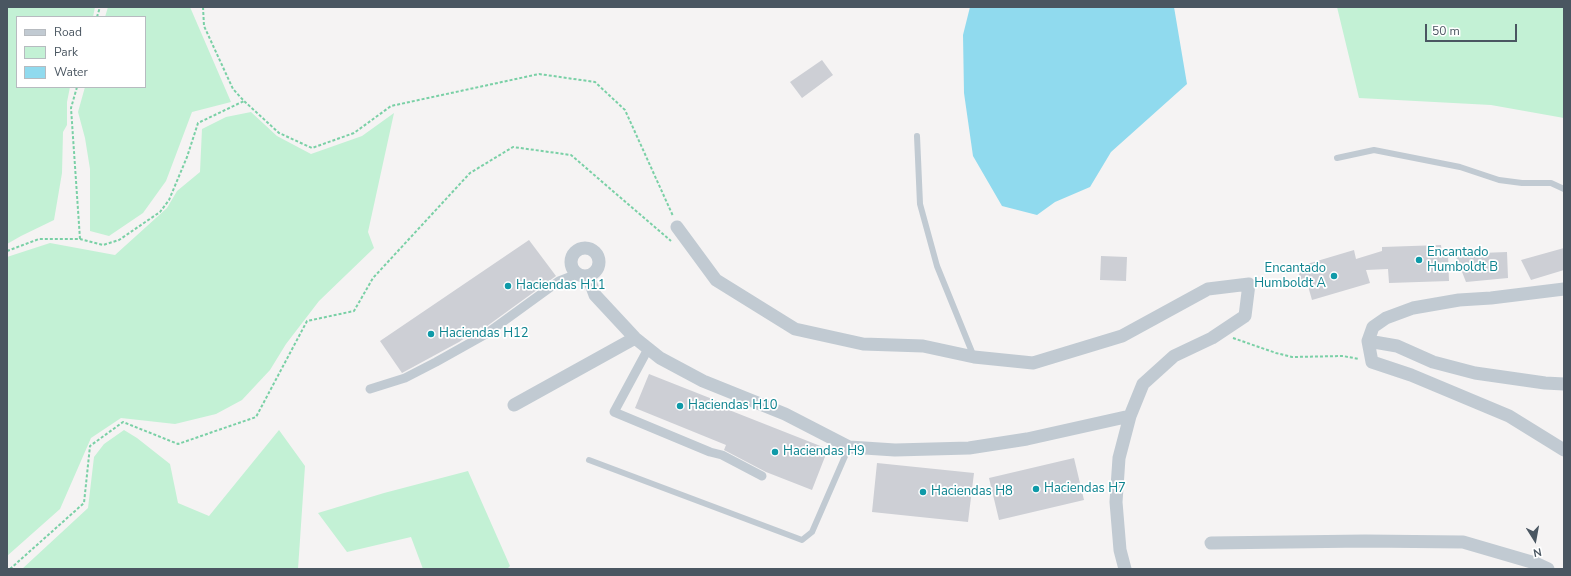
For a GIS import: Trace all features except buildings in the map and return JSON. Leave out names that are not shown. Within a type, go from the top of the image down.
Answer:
[{"type":"street","points":[[677,227],[716,280],[795,329],[863,344],[922,346],[974,357],[1033,363],[1122,336],[1208,289],[1249,284],[1245,316],[1212,338],[1174,356],[1143,384],[1130,416],[1119,458],[1116,502],[1120,550],[1125,569]]},
{"type":"street","points":[[370,389],[405,378],[486,334],[559,281],[582,275],[595,295],[635,338],[660,358],[703,381],[785,414],[849,447],[895,450],[969,448],[1027,439],[1130,416]]},
{"type":"street","points":[[1564,289],[1491,298],[1459,300],[1413,308],[1386,318],[1373,327],[1368,341],[1372,362],[1411,375],[1509,416],[1564,450]]},
{"type":"street","points":[[514,405],[635,338]]},
{"type":"street","points":[[1368,341],[1397,346],[1433,362],[1475,373],[1544,384],[1564,384]]},
{"type":"street","points":[[648,349],[614,412],[710,452],[722,455],[762,476]]},
{"type":"street","points":[[1212,544],[1365,541],[1463,542],[1535,563],[1548,569]]},
{"type":"lane","points":[[917,136],[920,204],[937,266],[974,357]]},
{"type":"lane","points":[[1337,158],[1374,150],[1460,167],[1499,180],[1522,183],[1551,184],[1564,190]]},
{"type":"lane","points":[[589,460],[802,540],[812,532],[849,447]]},
{"type":"path","points":[[203,7],[204,26],[233,88],[244,101],[279,133],[312,148],[354,133],[391,106],[539,74],[595,82],[625,110],[677,227]]},
{"type":"path","points":[[77,88],[71,108],[80,239]]},
{"type":"path","points":[[7,251],[39,239],[80,239],[102,245],[119,240],[160,212],[169,200],[187,157],[198,123],[244,101]]},
{"type":"path","points":[[10,569],[84,503],[90,446],[123,422],[178,444],[256,417],[306,321],[354,311],[373,278],[470,174],[513,148],[571,155],[674,243]]},
{"type":"path","points":[[1212,338],[1231,338],[1276,354],[1292,357],[1342,356],[1372,362]]},
{"type":"green space","points":[[7,7],[95,7],[93,16],[16,16],[16,88],[70,88],[67,102],[67,125],[63,132],[62,173],[54,220],[7,244]]},
{"type":"green space","points":[[108,7],[190,7],[231,102],[192,112],[166,181],[143,213],[109,236],[90,231],[90,169],[85,138],[78,112],[85,88],[146,88],[146,16],[105,16]]},
{"type":"green space","points":[[1337,7],[1564,7],[1564,118],[1491,105],[1359,98]]},
{"type":"green space","points":[[251,112],[277,136],[311,154],[362,136],[394,113],[368,232],[374,248],[319,301],[286,344],[270,370],[242,400],[216,414],[175,424],[121,418],[91,438],[60,509],[7,556],[7,257],[50,243],[115,255],[167,208],[177,191],[200,172],[202,129],[226,117]]},
{"type":"green space","points":[[124,430],[137,438],[170,464],[178,503],[209,516],[279,430],[305,466],[298,569],[22,569],[88,508],[94,457],[104,444]]},
{"type":"green space","points":[[468,471],[510,566],[507,569],[423,569],[411,537],[347,552],[318,513],[384,493]]},
{"type":"water","points":[[970,7],[1174,7],[1187,84],[1111,152],[1090,187],[1055,202],[1037,215],[1002,206],[973,156],[964,93],[963,35]]},
{"type":"place","name":"Encantado Humboldt B","points":[[1419,260]]},
{"type":"place","name":"Encantado Humboldt A","points":[[1334,276]]},
{"type":"place","name":"Haciendas H11","points":[[508,286]]},
{"type":"place","name":"Haciendas H12","points":[[431,334]]},
{"type":"place","name":"Haciendas H10","points":[[680,406]]},
{"type":"place","name":"Haciendas H9","points":[[775,452]]},
{"type":"place","name":"Haciendas H7","points":[[1036,489]]},
{"type":"place","name":"Haciendas H8","points":[[923,492]]}]
